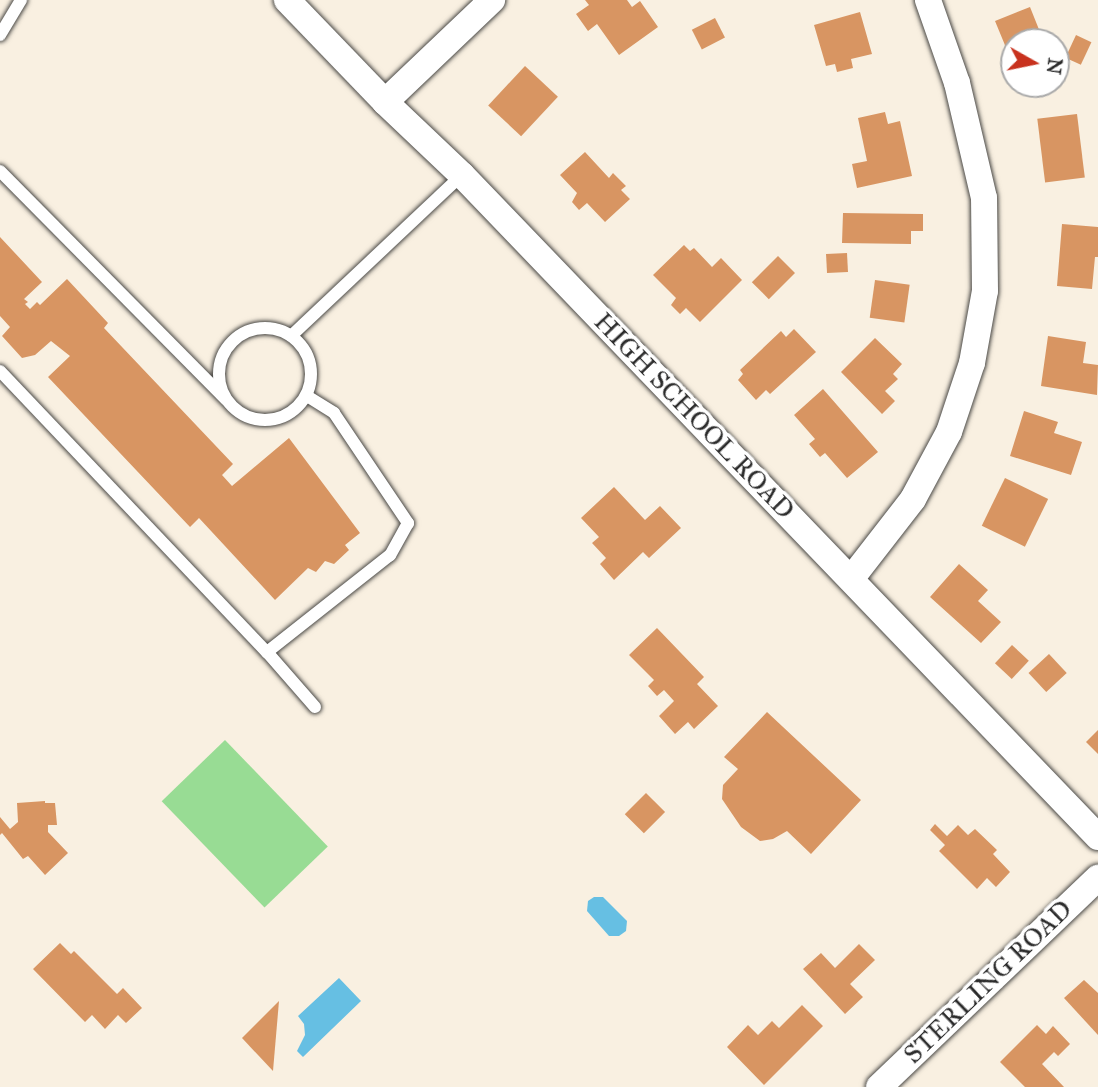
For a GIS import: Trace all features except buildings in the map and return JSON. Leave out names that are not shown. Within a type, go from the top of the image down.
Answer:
[{"type":"street","name":"HIGH SCHOOL ROAD","points":[[287,0],[385,102],[462,175],[1098,837]]},
{"type":"street","points":[[385,102],[492,0]]},
{"type":"street","points":[[851,579],[913,499],[948,432],[972,363],[985,291],[984,198],[957,83],[928,0]]},
{"type":"street","name":"STERLING ROAD","points":[[879,1087],[1098,878]]},
{"type":"lane","points":[[0,35],[21,0]]},
{"type":"lane","points":[[0,171],[237,411],[251,419],[267,421],[283,418],[297,409],[307,396],[312,370],[309,357],[291,336],[277,329],[261,328],[246,332],[233,341],[224,354],[219,369],[220,385],[226,399]]},
{"type":"lane","points":[[291,336],[462,175]]},
{"type":"lane","points":[[0,370],[267,652],[315,707]]},
{"type":"lane","points":[[267,652],[390,555],[408,523],[334,413],[307,396]]},
{"type":"green space","points":[[225,740],[328,846],[265,908],[162,801]]},
{"type":"water","points":[[594,897],[603,897],[627,921],[626,931],[619,936],[609,936],[587,911],[588,901]]},
{"type":"water","points":[[339,978],[361,1001],[303,1057],[297,1051],[305,1035],[304,1024],[298,1016]]}]
